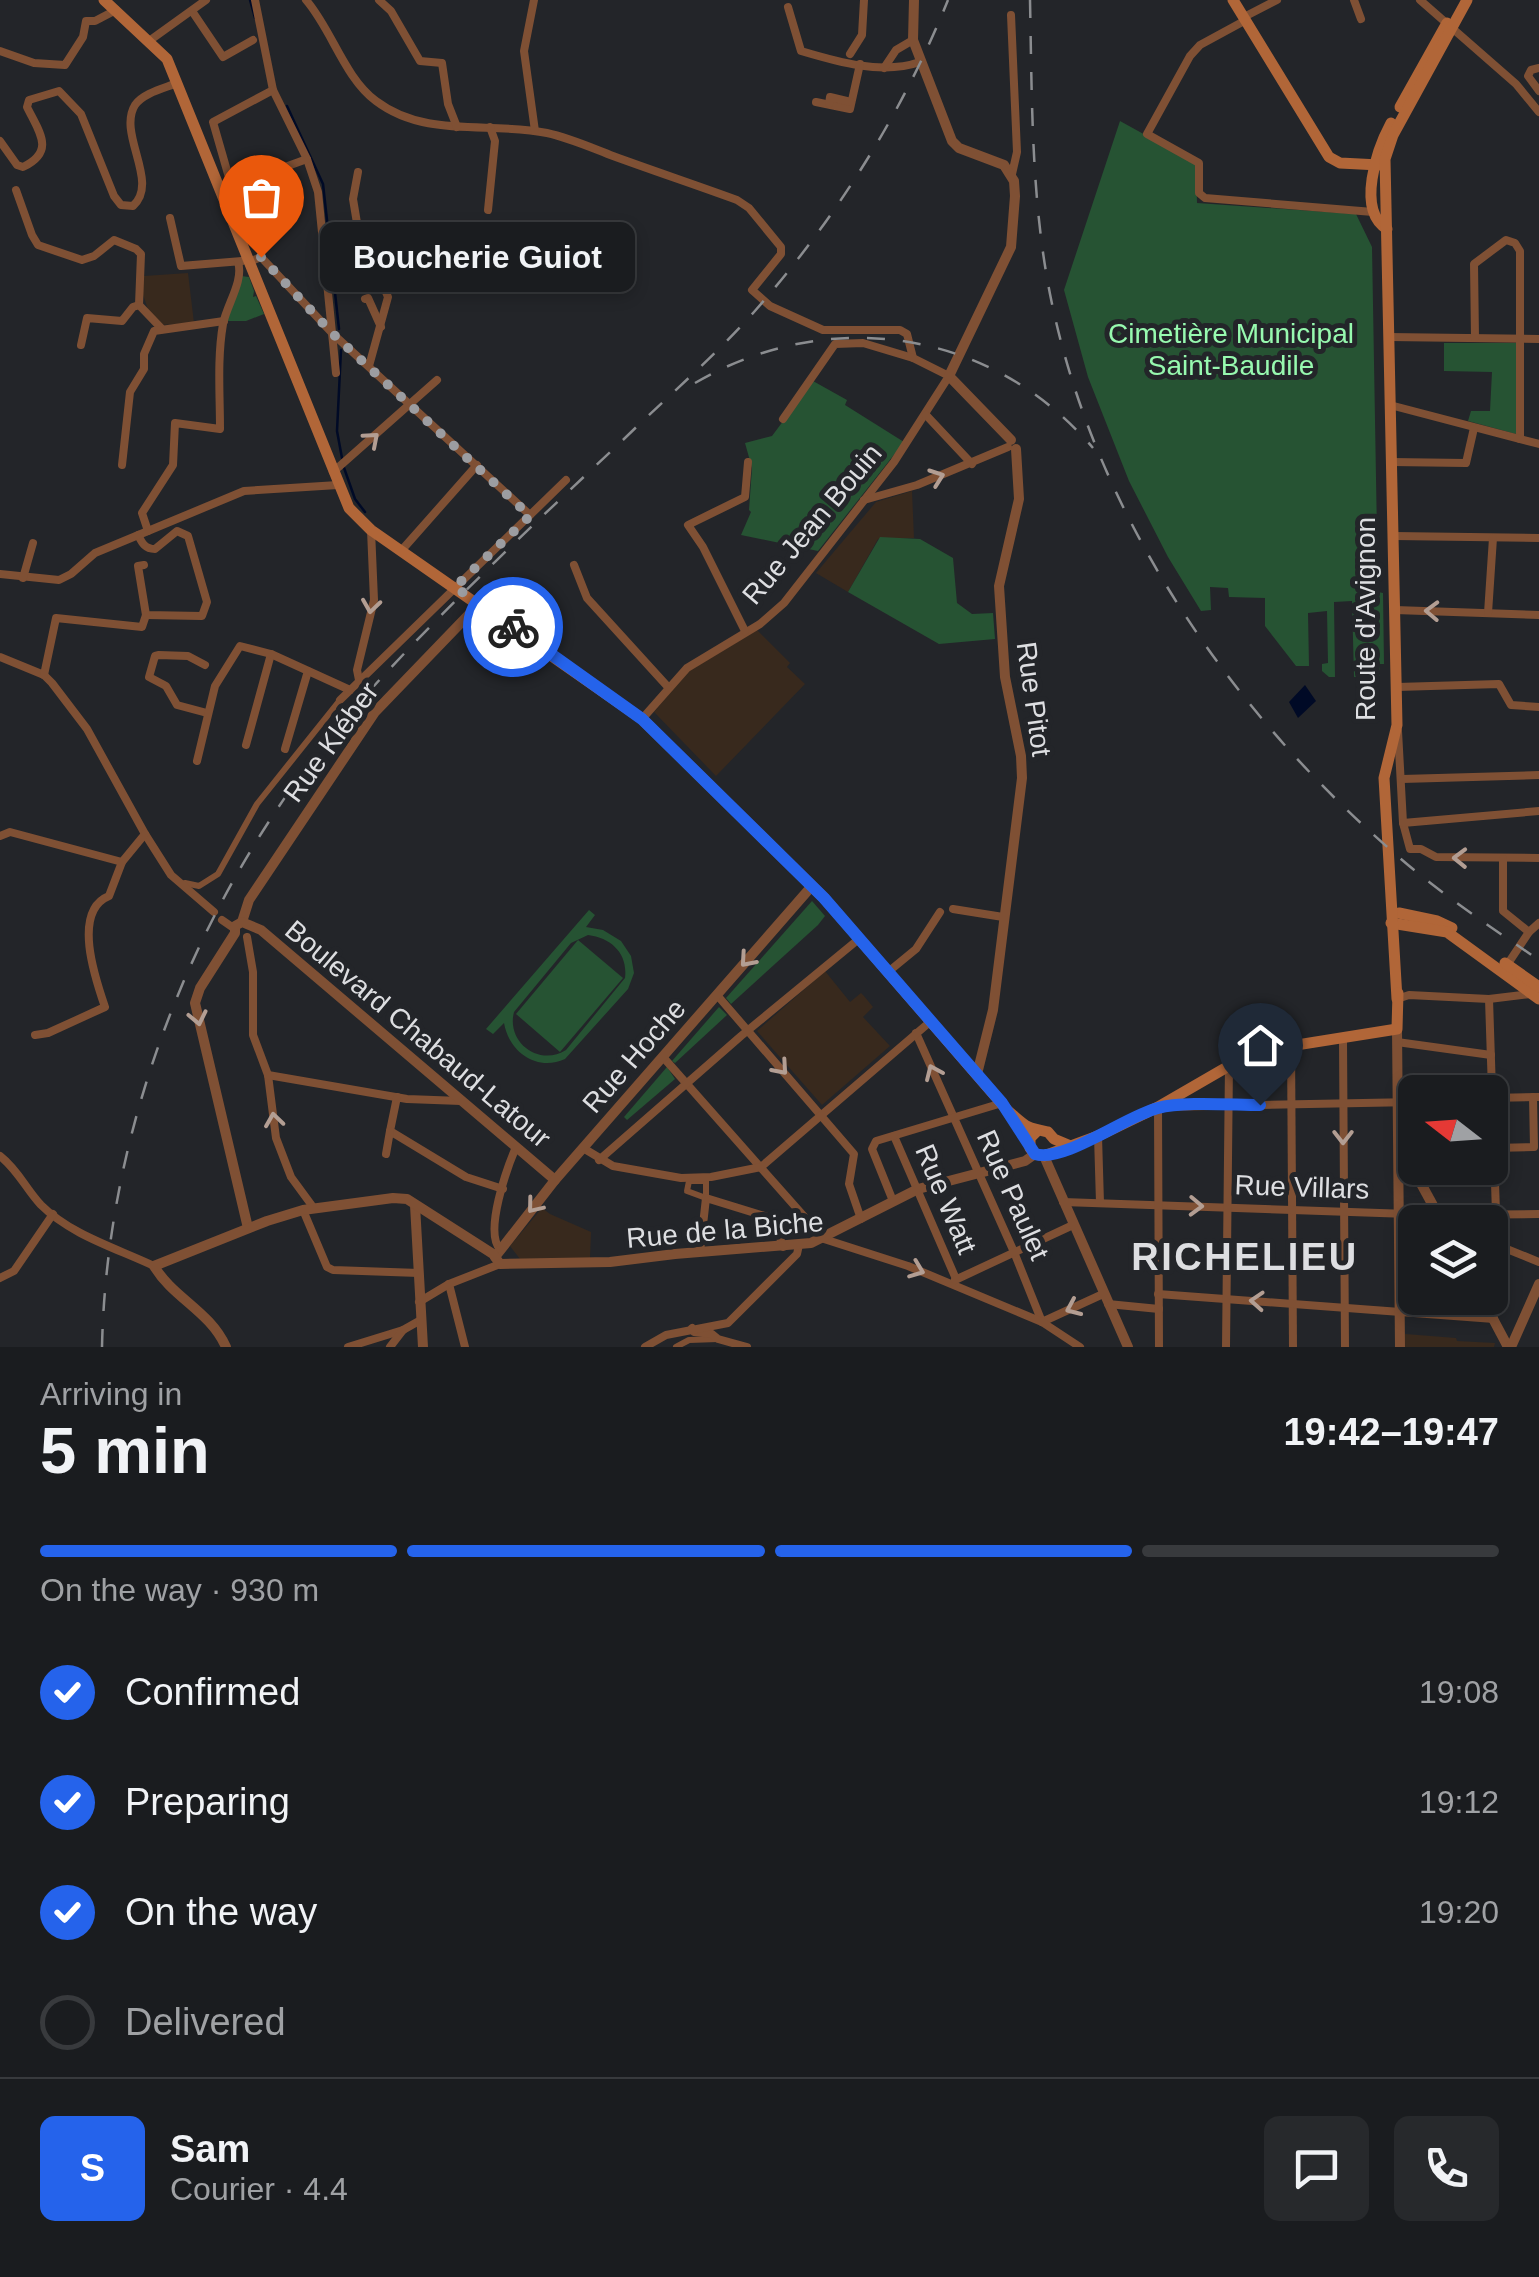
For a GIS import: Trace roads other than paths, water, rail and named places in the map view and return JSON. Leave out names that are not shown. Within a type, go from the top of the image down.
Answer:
[{"type":"main road","points":[[104,0],[167,60],[235,225],[245,264],[348,508],[371,530],[642,719],[860,938],[1005,1107],[1022,1136],[1032,1137],[1044,1131],[1046,1150]]},
{"type":"main road","points":[[1234,0],[1329,157],[1340,162],[1379,165]]},
{"type":"main road","points":[[1450,26],[1459,0]]},
{"type":"main road","points":[[1387,230],[1373,212],[1379,165],[1450,26],[1468,0]]},
{"type":"main road","name":"Route d'Avignon","points":[[1379,165],[1387,230],[1397,725],[1384,778],[1388,880],[1396,920],[1398,1036]]},
{"type":"main road","name":"Route d'Avignon","points":[[1391,746],[1388,511],[1392,492]]},
{"type":"main road","points":[[1396,920],[1446,924],[1507,965],[1537,993]]},
{"type":"main road","points":[[1396,920],[1448,932],[1537,993]]},
{"type":"main road","points":[[1032,1137],[1046,1150],[1072,1147],[1158,1107],[1253,1052],[1398,1036]]},
{"type":"street","points":[[149,41],[206,0]]},
{"type":"street","points":[[255,0],[273,90],[307,159],[318,192],[336,373]]},
{"type":"street","points":[[306,0],[323,20],[359,83],[374,100],[400,116],[425,124],[535,131],[737,200],[749,208],[781,247],[781,254],[752,290],[757,295],[770,306],[823,330],[900,330],[907,334],[913,358]]},
{"type":"street","points":[[379,0],[391,11],[420,60],[442,63],[448,104],[457,126]]},
{"type":"street","points":[[534,0],[524,51],[535,131]]},
{"type":"street","points":[[850,54],[862,35],[864,0]]},
{"type":"street","points":[[910,64],[914,44],[911,0]]},
{"type":"street","points":[[1278,0],[1200,46],[1190,56],[1147,134],[1198,163],[1199,193],[1205,198],[1373,212]]},
{"type":"street","points":[[1354,0],[1361,19]]},
{"type":"street","points":[[1420,0],[1516,84],[1539,112]]},
{"type":"street","points":[[788,8],[801,50],[884,68],[910,64]]},
{"type":"street","points":[[0,51],[34,62],[65,65],[83,37],[86,21],[116,10]]},
{"type":"street","points":[[192,10],[224,56],[253,40]]},
{"type":"street","points":[[949,376],[1012,247],[1012,174],[1017,152],[1011,15]]},
{"type":"street","points":[[884,68],[896,50],[914,44]]},
{"type":"street","points":[[892,56],[925,77],[952,142],[995,161],[1012,174]]},
{"type":"street","points":[[816,102],[850,109],[860,64]]},
{"type":"street","points":[[58,66],[59,91],[81,114],[121,205],[132,206],[139,200],[142,187],[130,118],[142,98],[178,83]]},
{"type":"street","points":[[1539,68],[1531,70],[1528,76],[1539,91]]},
{"type":"street","points":[[222,197],[232,188],[212,122],[273,90]]},
{"type":"street","points":[[0,141],[16,165],[22,167],[36,160],[42,153],[41,133],[27,107],[29,100],[59,91]]},
{"type":"street","points":[[488,210],[495,141],[490,126]]},
{"type":"street","points":[[235,225],[294,208],[285,167],[307,159]]},
{"type":"street","points":[[358,172],[353,199],[357,223],[388,297],[369,366]]},
{"type":"street","points":[[16,190],[38,245],[82,260],[114,240],[136,249],[141,254],[140,305],[162,329]]},
{"type":"street","points":[[170,218],[181,266],[245,264],[261,257],[333,334],[530,516]]},
{"type":"street","points":[[1475,338],[1474,264],[1506,240],[1520,250],[1520,439]]},
{"type":"street","points":[[146,614],[202,616],[207,602],[188,536],[177,531],[150,549],[143,544],[142,513],[174,465],[175,424],[220,429],[218,382],[224,322],[245,264]]},
{"type":"street","points":[[365,299],[368,298],[381,327]]},
{"type":"street","points":[[81,345],[87,318],[122,321],[133,307],[140,305]]},
{"type":"street","points":[[122,466],[133,383],[144,369],[144,354],[154,331],[224,322]]},
{"type":"street","points":[[1389,337],[1539,338]]},
{"type":"street","points":[[783,419],[834,344],[863,343],[913,358],[949,376],[1012,445],[972,464],[864,500]]},
{"type":"street","name":"Rue Jean Bouin","points":[[642,719],[687,668],[760,624],[784,602],[864,500],[926,415],[949,376]]},
{"type":"street","points":[[0,574],[59,580],[95,553],[244,491],[336,478],[437,380]]},
{"type":"street","points":[[1390,405],[1539,444]]},
{"type":"street","points":[[926,415],[972,464]]},
{"type":"street","points":[[1392,462],[1466,463],[1474,428]]},
{"type":"street","name":"Rue Pitot","points":[[976,1074],[993,1010],[1022,778],[1005,678],[999,586],[1019,498],[1012,445]]},
{"type":"street","points":[[745,632],[688,525],[745,498],[748,462]]},
{"type":"street","points":[[401,550],[476,466]]},
{"type":"street","points":[[185,883],[199,886],[218,874],[256,804],[340,700],[459,590],[566,480]]},
{"type":"street","points":[[359,680],[357,670],[374,600],[371,530]]},
{"type":"street","points":[[1394,536],[1539,538]]},
{"type":"street","points":[[1488,613],[1493,538]]},
{"type":"street","points":[[22,578],[33,543]]},
{"type":"street","points":[[44,675],[56,618],[142,626],[146,614],[138,566],[144,565]]},
{"type":"street","points":[[574,565],[587,598],[668,687]]},
{"type":"street","name":"Rue Kléber","points":[[248,1228],[194,1003],[200,988],[242,930],[249,900],[363,728],[479,604]]},
{"type":"street","points":[[1395,610],[1539,614]]},
{"type":"street","points":[[197,761],[215,686],[240,646],[271,654],[350,690]]},
{"type":"street","points":[[246,745],[271,654]]},
{"type":"street","points":[[204,666],[188,656],[159,655],[155,656],[149,677],[166,686],[177,705],[207,713]]},
{"type":"street","points":[[0,657],[44,675],[87,729],[144,834],[171,874],[214,912]]},
{"type":"street","points":[[285,750],[308,671]]},
{"type":"street","points":[[1396,687],[1499,684],[1511,705],[1539,707]]},
{"type":"street","name":"Route d'Avignon","points":[[1397,725],[1403,823]]},
{"type":"street","points":[[1402,778],[1539,775]]},
{"type":"street","points":[[1539,811],[1403,823],[1410,849],[1422,849],[1436,857],[1539,858]]},
{"type":"street","points":[[0,836],[10,832],[122,862]]},
{"type":"street","points":[[34,1036],[104,1006],[92,953],[90,911],[97,900],[109,896],[122,862],[144,834]]},
{"type":"street","points":[[1504,858],[1504,911],[1529,932]]},
{"type":"street","name":"Rue Hoche","points":[[497,1256],[555,1180],[811,887]]},
{"type":"street","points":[[953,909],[1004,918]]},
{"type":"street","points":[[888,972],[916,950],[940,912]]},
{"type":"street","points":[[222,920],[242,930],[253,972],[253,1035],[268,1075],[281,1156],[308,1208],[327,1267],[418,1273]]},
{"type":"street","points":[[1507,965],[1539,923]]},
{"type":"street","name":"Boulevard Chabaud-Latour","points":[[242,930],[261,930],[555,1180]]},
{"type":"street","points":[[599,1160],[860,938]]},
{"type":"street","points":[[1397,999],[1409,995],[1489,999],[1537,993]]},
{"type":"street","points":[[716,996],[854,1154],[849,1184],[861,1219]]},
{"type":"street","points":[[1489,999],[1491,1075]]},
{"type":"street","points":[[583,1148],[599,1160],[646,1174],[711,1178],[761,1167],[931,1020]]},
{"type":"street","name":"Rue Paulet","points":[[916,1033],[1042,1322]]},
{"type":"street","points":[[1399,1075],[1398,1036],[1491,1056]]},
{"type":"street","points":[[1343,1040],[1346,1347]]},
{"type":"street","points":[[1291,1045],[1293,1347]]},
{"type":"street","points":[[663,1057],[824,1239],[918,1189],[1026,1162],[1046,1150],[1073,1225],[1128,1347]]},
{"type":"street","points":[[1226,1347],[1229,1064]]},
{"type":"street","points":[[268,1075],[396,1097],[461,1101]]},
{"type":"street","points":[[386,1154],[396,1097]]},
{"type":"street","points":[[1508,1098],[1536,1097],[1534,1148],[1508,1148]]},
{"type":"street","points":[[1158,1347],[1158,1107],[1398,1102]]},
{"type":"street","points":[[893,1200],[872,1149],[876,1141],[1005,1107]]},
{"type":"street","points":[[390,1131],[466,1177],[502,1189]]},
{"type":"street","name":"Rue Watt","points":[[894,1136],[954,1282]]},
{"type":"street","points":[[1098,1136],[1100,1203]]},
{"type":"street","points":[[497,1256],[493,1238],[502,1189],[516,1146]]},
{"type":"street","points":[[0,1156],[53,1214],[94,1240],[154,1266],[160,1276],[205,1314],[226,1347]]},
{"type":"street","points":[[700,1252],[711,1178]]},
{"type":"street","points":[[154,1266],[308,1208],[393,1198],[407,1199],[497,1256]]},
{"type":"street","points":[[707,1198],[774,1219],[784,1247]]},
{"type":"street","name":"Rue Villars","points":[[1064,1202],[1398,1212]]},
{"type":"street","points":[[415,1204],[423,1347]]},
{"type":"street","name":"Rue Villars","points":[[1508,1213],[1539,1214]]},
{"type":"street","points":[[0,1278],[14,1271],[53,1214]]},
{"type":"street","points":[[954,1282],[1073,1225]]},
{"type":"street","name":"Rue de la Biche","points":[[420,1302],[497,1256],[598,1263],[799,1246],[824,1239],[954,1282],[1042,1322],[1080,1347]]},
{"type":"street","points":[[645,1347],[666,1334],[718,1327],[736,1318],[796,1254],[799,1246]]},
{"type":"street","points":[[1508,1249],[1539,1262]]},
{"type":"street","points":[[449,1284],[464,1347]]},
{"type":"street","points":[[1510,1347],[1539,1284]]},
{"type":"street","points":[[1158,1294],[1398,1312]]},
{"type":"street","points":[[1042,1322],[1106,1299],[1159,1309]]},
{"type":"street","points":[[1400,1315],[1400,1347]]},
{"type":"street","points":[[1435,1315],[1494,1320]]},
{"type":"street","points":[[1491,1315],[1510,1347]]},
{"type":"street","points":[[348,1347],[420,1321]]},
{"type":"street","points":[[692,1328],[718,1339]]},
{"type":"street","points":[[390,1347],[403,1330]]},
{"type":"street","points":[[676,1347],[690,1340],[718,1339],[747,1347]]},
{"type":"water","points":[[1305,685],[1316,701],[1298,718],[1289,702]]},
{"type":"waterway","points":[[250,0],[255,18]]},
{"type":"waterway","points":[[287,106],[323,184],[339,329]]},
{"type":"waterway","points":[[341,350],[337,431],[342,458]]},
{"type":"waterway","points":[[343,465],[355,499],[365,512]]},
{"type":"railway","points":[[102,1347],[108,1259],[123,1171],[146,1085],[176,1000],[213,918],[257,840],[307,766],[394,664],[491,565],[723,345],[784,277],[839,203],[888,125],[948,0]]},
{"type":"railway","points":[[1030,0],[1036,185],[1050,294],[1070,374],[1099,453],[1134,528],[1176,601],[1223,670],[1333,796],[1428,881],[1539,960]]},
{"type":"railway","points":[[695,383],[746,359],[800,344],[853,338],[906,342],[958,355],[1007,377],[1052,408],[1093,448]]},
{"type":"place","name":"Boucherie Guiot","points":[[261,257]]},
{"type":"district","name":"RICHELIEU","points":[[1245,1257]]},
{"type":"park label","name":"Cimetière Municipal Saint-Baudile","points":[[1231,349]]}]
